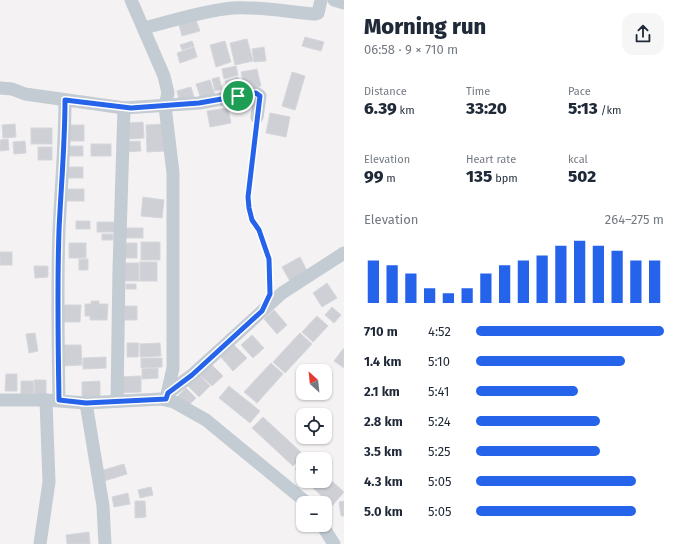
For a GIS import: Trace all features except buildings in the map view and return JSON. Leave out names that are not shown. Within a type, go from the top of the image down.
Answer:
[{"type":"street","points":[[131,0],[164,76],[168,93],[165,106],[173,173],[172,368],[167,396]]},
{"type":"street","points":[[144,28],[200,13],[232,8],[256,8],[315,14],[318,13],[321,0]]},
{"type":"street","points":[[334,0],[344,3]]},
{"type":"street","points":[[0,88],[12,89],[25,94],[124,108],[199,103],[256,93],[260,96],[257,117]]},
{"type":"street","points":[[59,400],[59,239],[65,140],[65,100]]},
{"type":"street","points":[[117,401],[124,108]]},
{"type":"street","points":[[0,400],[59,400],[86,403],[167,396],[282,293],[344,253]]},
{"type":"street","points":[[167,396],[206,420],[298,496]]},
{"type":"street","points":[[40,544],[49,482],[46,400]]},
{"type":"street","points":[[86,403],[103,506],[105,544]]},
{"type":"street","points":[[326,532],[334,544]]},
{"type":"path","points":[[257,117],[248,197],[249,208],[269,259],[270,294]]},
{"type":"route","points":[[256,93],[260,96],[248,197],[252,220],[259,230],[269,259],[271,278],[270,294],[262,311],[192,375],[168,393],[166,399],[102,403],[59,400],[59,231],[65,140],[65,100],[124,108],[199,103],[238,96],[256,93]]}]
